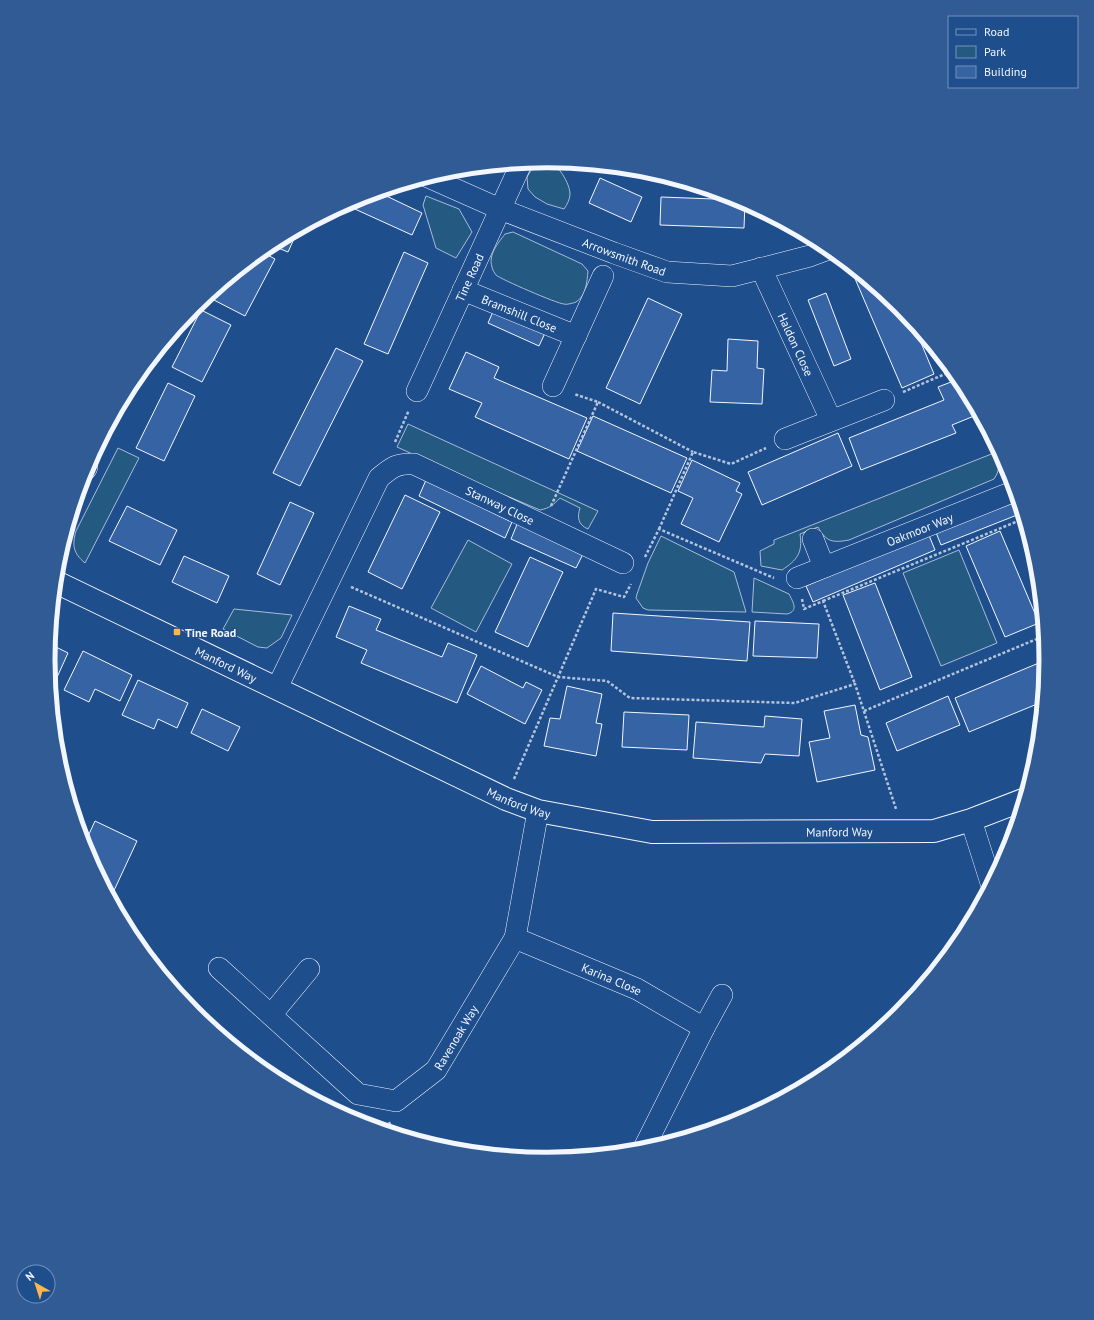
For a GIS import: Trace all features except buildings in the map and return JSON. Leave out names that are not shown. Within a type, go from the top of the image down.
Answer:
[{"type":"street","name":"Tine Road","points":[[417,391],[519,169]]},
{"type":"street","name":"Arrowsmith Road","points":[[436,181],[500,209],[667,272],[732,276],[821,252]]},
{"type":"street","name":"Haldon Close","points":[[761,268],[831,420]]},
{"type":"street","points":[[553,386],[603,276]]},
{"type":"street","name":"Bramshill Close","points":[[463,290],[576,336]]},
{"type":"street","points":[[785,439],[884,400]]},
{"type":"street","name":"Stanway Close","points":[[379,478],[391,468],[402,464],[414,464],[631,566]]},
{"type":"street","points":[[277,688],[379,478]]},
{"type":"street","name":"Oakmoor Way","points":[[797,578],[1010,493]]},
{"type":"street","points":[[813,539],[824,567]]},
{"type":"street","name":"Manford Way","points":[[61,584],[506,799],[538,811],[652,832],[934,831],[971,820],[1018,802]]},
{"type":"street","name":"Ravenoak Way","points":[[219,968],[358,1094],[396,1100],[436,1070],[514,938],[538,811]]},
{"type":"street","points":[[971,820],[989,876]]},
{"type":"street","name":"Karina Close","points":[[514,938],[636,989],[704,1028]]},
{"type":"street","points":[[271,1015],[309,969]]},
{"type":"street","points":[[647,1142],[722,995]]},
{"type":"path","points":[[884,400],[946,373]]},
{"type":"path","points":[[553,386],[598,402],[693,452],[731,464],[785,439]]},
{"type":"path","points":[[379,478],[417,391]]},
{"type":"path","points":[[543,524],[598,402]]},
{"type":"path","points":[[506,799],[596,589],[624,597],[631,566],[659,529],[693,452]]},
{"type":"path","points":[[659,529],[787,583],[797,578],[804,609],[1018,521]]},
{"type":"path","points":[[330,578],[558,677],[606,681],[630,698],[795,703],[855,684]]},
{"type":"path","points":[[823,601],[855,684],[903,831]]},
{"type":"path","points":[[864,711],[1038,638]]},
{"type":"green space","points":[[532,168],[557,168],[566,180],[570,196],[564,209],[547,204],[535,197],[528,189],[527,177]]},
{"type":"green space","points":[[426,196],[459,209],[472,232],[456,258],[436,248],[423,205]]},
{"type":"green space","points":[[513,232],[582,264],[588,271],[587,280],[582,296],[576,302],[570,304],[560,303],[518,286],[496,275],[492,269],[491,258],[497,245],[505,234]]},
{"type":"green space","points":[[408,424],[598,511],[588,529],[580,523],[580,508],[560,498],[551,506],[540,510],[397,447]]},
{"type":"green space","points":[[118,448],[139,458],[85,563],[78,556],[74,548],[76,531]]},
{"type":"green space","points":[[993,453],[997,462],[998,472],[994,479],[849,540],[830,540],[824,536],[818,527],[800,534],[801,546],[798,555],[792,563],[782,570],[761,566],[760,551],[774,544],[774,540]]},
{"type":"green space","points":[[661,536],[734,572],[746,612],[648,610],[643,608],[636,598],[637,594],[648,563]]},
{"type":"green space","points":[[468,540],[512,564],[476,632],[431,608]]},
{"type":"green space","points":[[959,550],[997,643],[941,666],[903,573]]},
{"type":"green space","points":[[754,578],[789,594],[794,606],[793,611],[787,614],[752,612]]},
{"type":"green space","points":[[234,609],[292,615],[281,638],[267,648],[258,647],[223,629]]},
{"type":"place","name":"Tine Road","points":[[177,632]]}]
